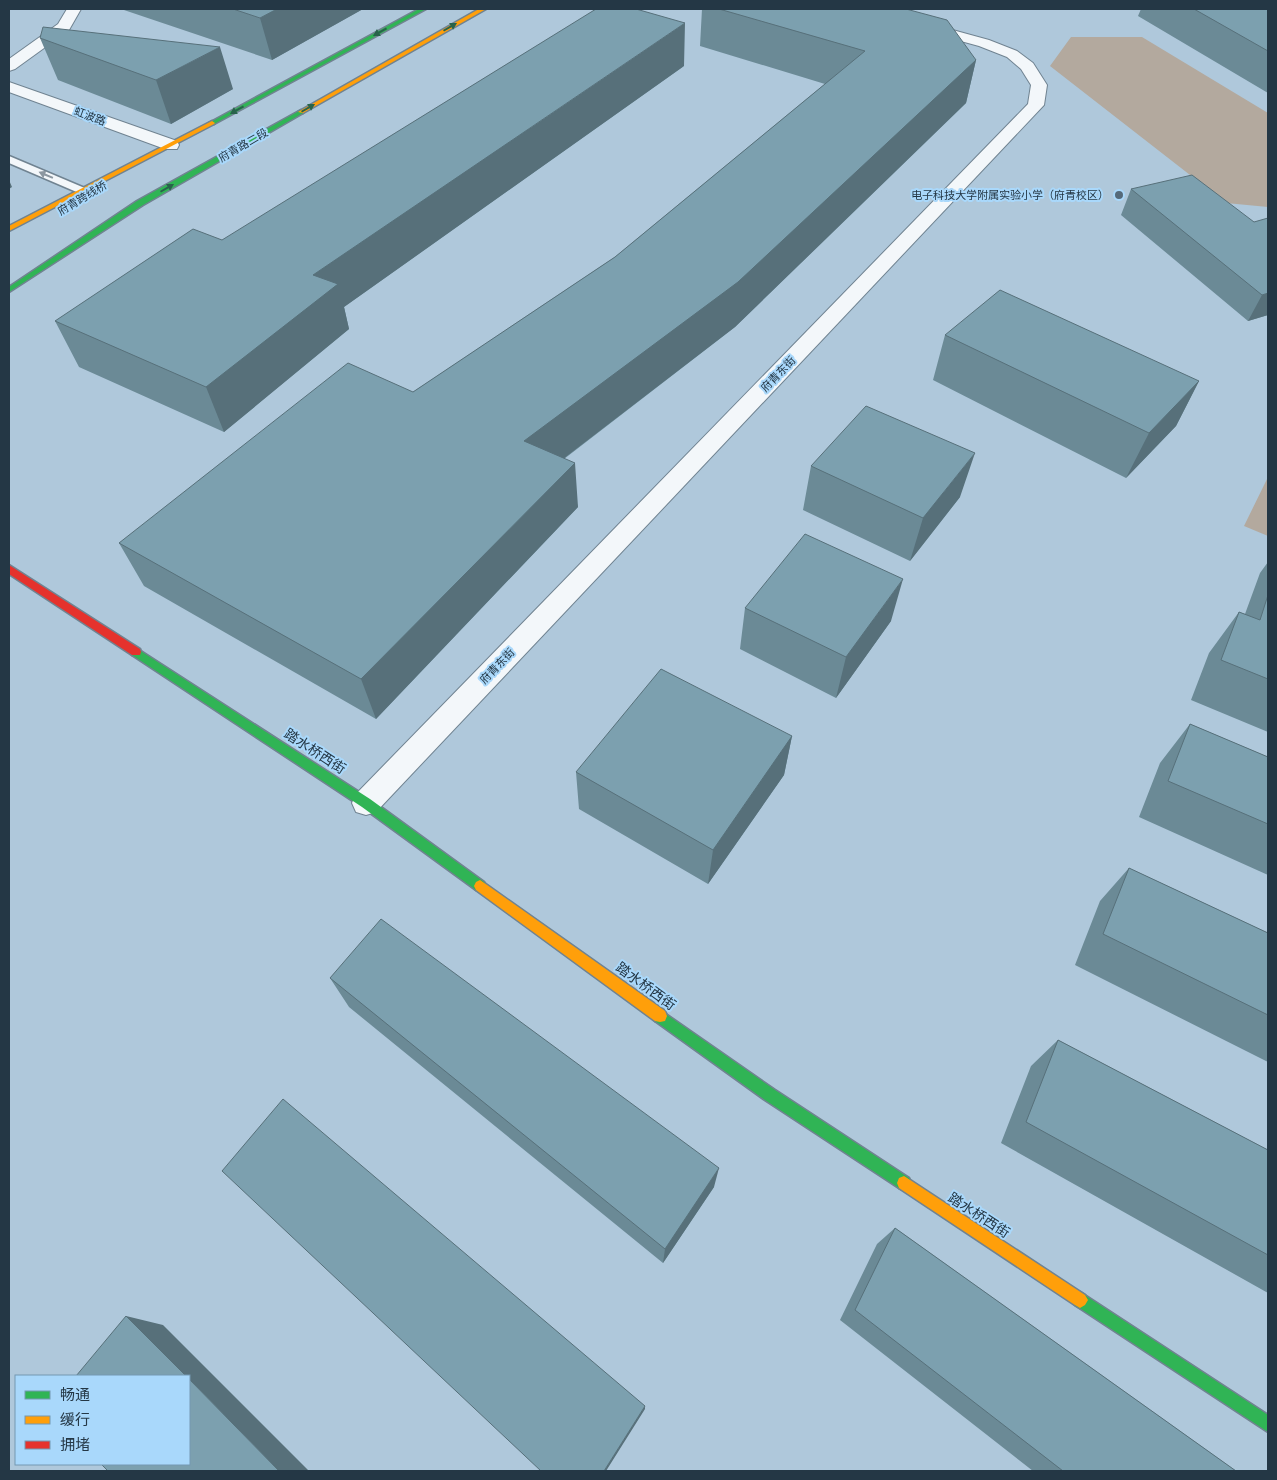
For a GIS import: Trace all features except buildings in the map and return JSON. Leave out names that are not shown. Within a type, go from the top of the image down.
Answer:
[{"type":"main road","points":[[9,229],[155,154],[423,9]]},
{"type":"main road","name":"府青路二段","points":[[9,290],[140,203],[483,9]]},
{"type":"main road","name":"府青跨线桥","points":[[9,242],[155,154]]},
{"type":"main road","points":[[26,265],[140,203]]},
{"type":"main road","name":"踏水桥西街","points":[[9,569],[366,803],[770,1095],[1268,1424]]},
{"type":"street","points":[[9,66],[64,27],[74,9]]},
{"type":"street","name":"府青东街","points":[[366,803],[1036,105],[1039,85],[1027,66],[1012,54],[984,43],[860,9]]},
{"type":"street","name":"虹波路","points":[[9,87],[171,145]]},
{"type":"lane","points":[[9,159],[83,191]]},
{"type":"shaded area","points":[[1071,37],[1142,37],[1268,113],[1268,207],[1226,203],[1050,66]]},
{"type":"shaded area","points":[[1268,477],[1268,536],[1244,526]]},
{"type":"traffic: fast","points":[[212,123],[423,9]]},
{"type":"traffic: fast","points":[[9,290],[140,203],[301,112]]},
{"type":"traffic: fast","points":[[136,652],[366,803],[480,886]]},
{"type":"traffic: fast","points":[[660,1016],[770,1095],[904,1183]]},
{"type":"traffic: fast","points":[[1080,1300],[1268,1424]]},
{"type":"traffic: slow","points":[[301,112],[483,9]]},
{"type":"traffic: slow","points":[[9,229],[212,123]]},
{"type":"traffic: slow","points":[[480,886],[660,1016]]},
{"type":"traffic: slow","points":[[904,1183],[1080,1300]]},
{"type":"traffic: jam","points":[[9,569],[136,652]]},
{"type":"place","name":"电子科技大学附属实验小学（府青校区）","points":[[1119,195]]}]
